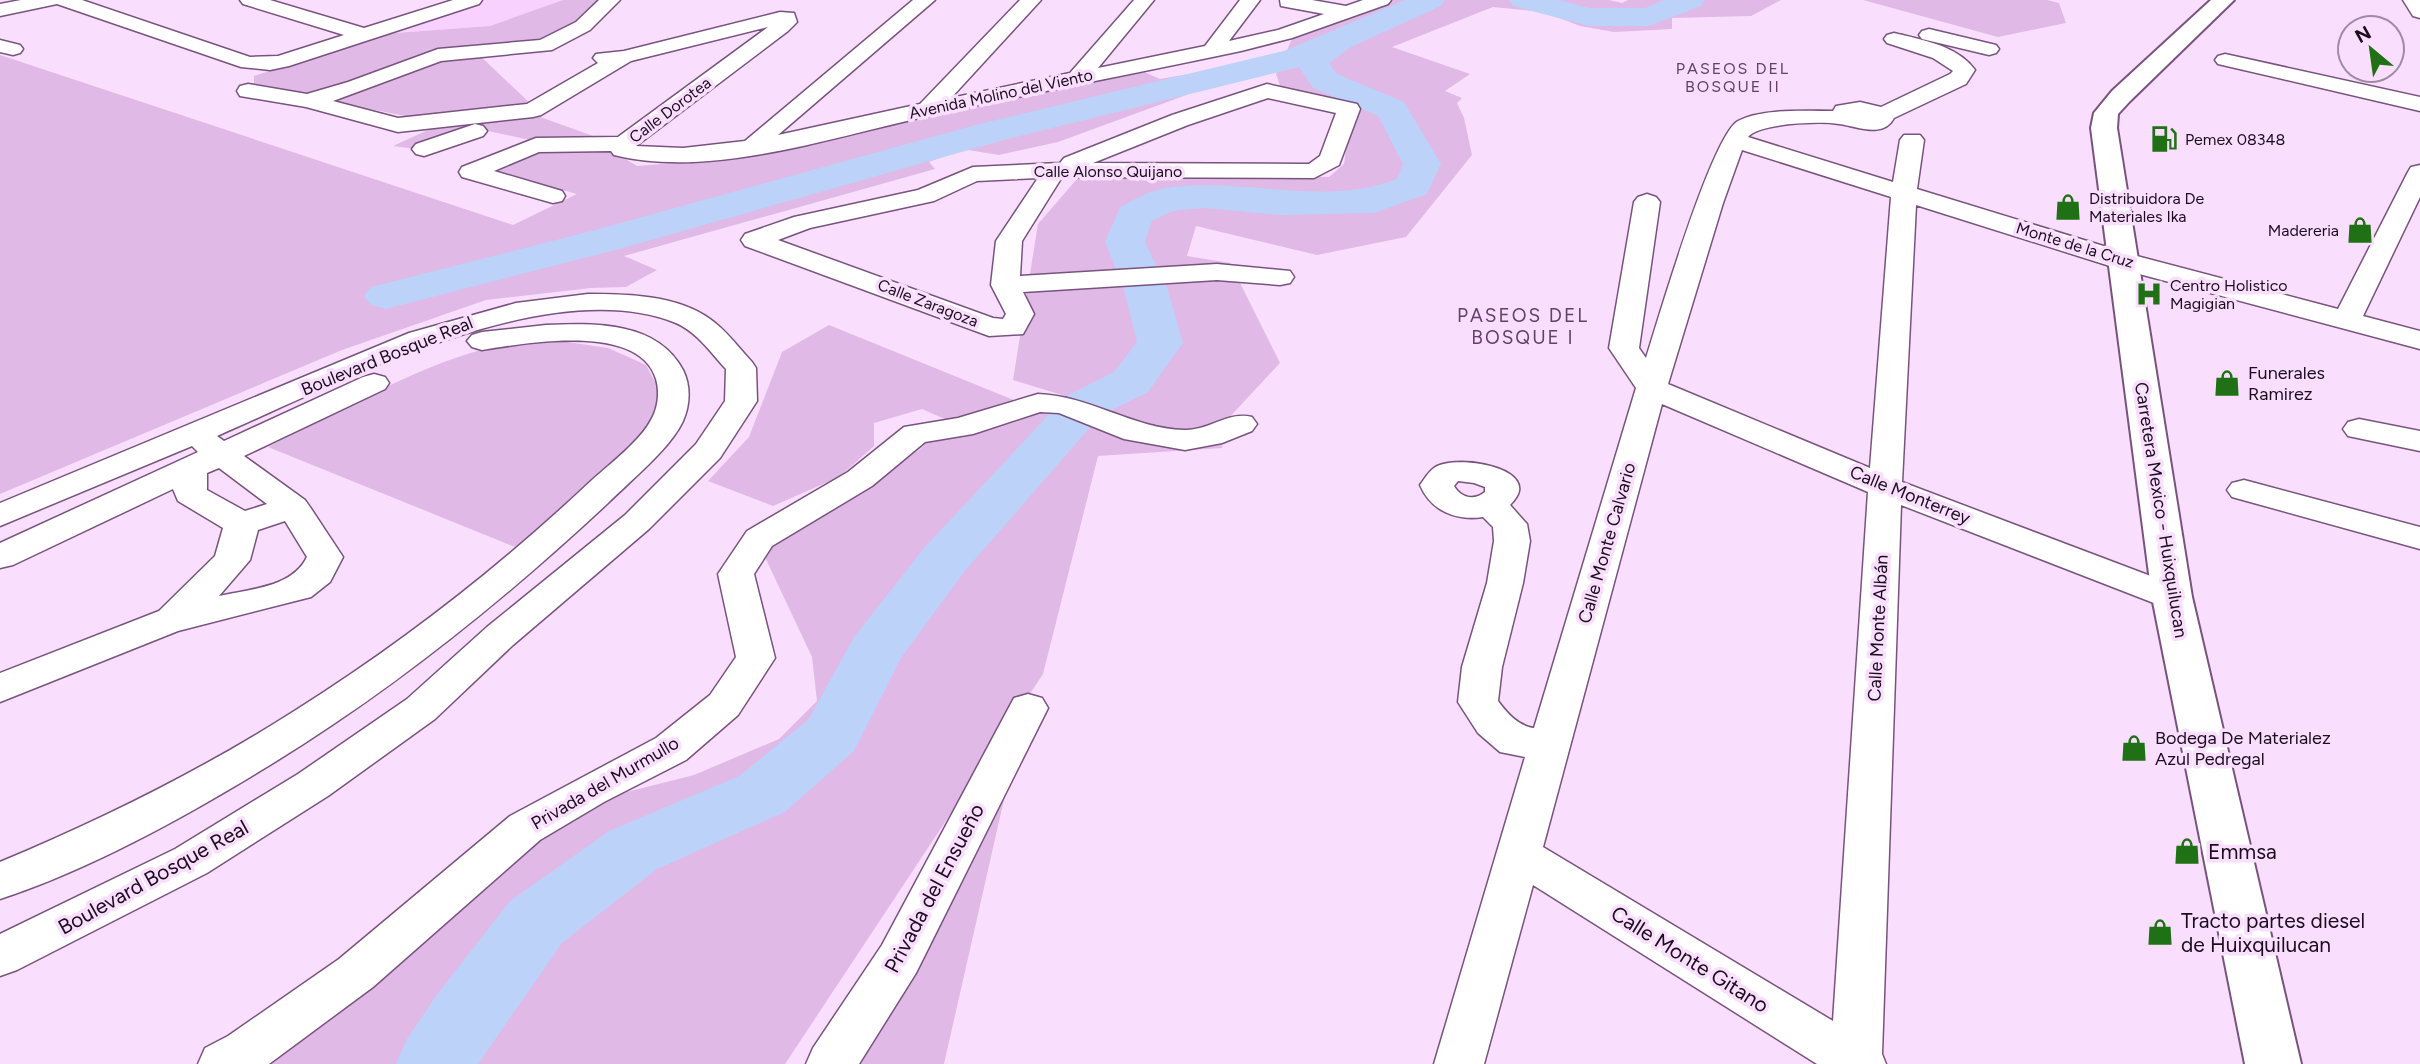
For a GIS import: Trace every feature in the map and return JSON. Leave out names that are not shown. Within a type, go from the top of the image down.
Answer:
[{"type":"main road","name":"Carretera Mexico - Huixquilucan","points":[[2223,0],[2106,113],[2104,128],[2172,597],[2273,1064]]},
{"type":"street","points":[[0,10],[51,0]]},
{"type":"street","points":[[63,0],[248,63],[282,62],[368,36],[464,1]]},
{"type":"street","points":[[250,0],[368,36]]},
{"type":"street","points":[[309,101],[438,55],[545,46],[583,26],[610,0]]},
{"type":"street","points":[[753,145],[925,0]]},
{"type":"street","points":[[928,109],[1031,0]]},
{"type":"street","points":[[1077,78],[1143,0]]},
{"type":"street","points":[[1211,51],[1250,0]]},
{"type":"street","name":"Avenida Molino del Viento","points":[[624,144],[622,150],[629,153],[663,157],[753,145],[1285,34],[1381,0]]},
{"type":"street","points":[[2413,0],[2420,12]]},
{"type":"street","points":[[1288,2],[1350,12]]},
{"type":"street","points":[[248,91],[309,101],[398,125],[533,110],[624,57],[780,8]]},
{"type":"street","name":"Calle Dorotea","points":[[552,196],[471,172],[536,145],[624,144],[787,22],[780,8]]},
{"type":"street","points":[[1734,140],[1745,126],[1774,119],[1844,117],[1871,124],[1882,121],[1876,113],[1958,79],[1964,70],[1955,60],[1894,39],[1911,30],[1989,49]]},
{"type":"street","points":[[1055,170],[1180,120],[1269,74],[1285,34]]},
{"type":"street","points":[[545,46],[547,52],[575,59],[624,57]]},
{"type":"street","points":[[2290,75],[2298,54]]},
{"type":"street","points":[[2225,60],[2420,104]]},
{"type":"street","name":"Calle Alonso Quijano","points":[[754,240],[803,222],[926,195],[973,174],[1055,170],[1314,171],[1331,160],[1349,109],[1269,74]]},
{"type":"street","points":[[424,149],[474,130],[536,145]]},
{"type":"street","name":"Monte de la Cruz","points":[[1734,140],[2123,261],[2420,340]]},
{"type":"street","name":"Calle Monte Calvario","points":[[1459,1064],[1651,388],[1710,203],[1734,140]]},
{"type":"street","name":"Calle Monte Albán","points":[[1858,1063],[1885,487],[1904,192],[1912,140]]},
{"type":"street","name":"Calle Zaragoza","points":[[754,240],[989,327],[1013,328],[1020,314],[1005,285],[1009,241],[1055,170]]},
{"type":"street","points":[[2347,320],[2420,173]]},
{"type":"street","points":[[1651,388],[1624,348],[1662,196]]},
{"type":"street","points":[[1005,285],[1217,272],[1280,277]]},
{"type":"street","name":"Boulevard Bosque Real","points":[[0,557],[419,339],[489,316],[548,306],[598,302],[649,307],[688,317],[714,338],[741,368],[741,401],[708,451],[637,522],[500,636],[421,709],[313,785],[191,861],[0,956]]},
{"type":"street","name":"Boulevard Bosque Real","points":[[0,881],[85,846],[223,774],[329,708],[452,620],[614,481],[667,423],[675,392],[667,366],[651,349],[624,338],[581,332],[521,334],[469,344],[415,363],[202,453]]},
{"type":"street","name":"Calle Monterrey","points":[[1651,388],[1885,487],[2172,597]]},
{"type":"street","name":"Privada del Murmullo","points":[[223,1064],[246,1052],[356,973],[525,828],[671,749],[724,705],[756,657],[736,574],[759,539],[860,479],[915,434],[962,427],[1038,403],[1075,408],[1135,432],[1185,440],[1211,436],[1241,425]]},
{"type":"street","points":[[2359,429],[2420,441]]},
{"type":"street","points":[[0,516],[161,450],[202,453],[293,507],[325,557],[317,575],[298,589],[167,621],[0,688]]},
{"type":"street","points":[[202,453],[190,494],[242,523],[293,507]]},
{"type":"street","points":[[2244,491],[2420,538]]},
{"type":"street","points":[[1489,504],[1510,524],[1512,541],[1505,583],[1482,667],[1479,702],[1492,723],[1515,741],[1549,746]]},
{"type":"street","points":[[167,621],[205,589],[232,560],[242,523]]},
{"type":"street","points":[[452,620],[500,636]]},
{"type":"street","name":"Privada del Ensueño","points":[[831,1064],[898,959],[1028,708]]},
{"type":"street","name":"Calle Monte Gitano","points":[[1518,853],[1858,1063]]},
{"type":"shaded area","points":[[486,0],[563,0],[490,26],[383,34]]},
{"type":"shaded area","points":[[563,0],[604,0],[575,27],[540,44],[489,47],[310,98],[254,89],[254,76],[383,34],[490,26]]},
{"type":"shaded area","points":[[1393,0],[1609,0],[1622,3],[1628,0],[1781,0],[1751,16],[1672,18],[1672,29],[1614,32],[1580,26],[1544,12],[1493,7],[1392,47],[1470,74],[1445,91],[1462,98],[1457,103],[1464,118],[1472,155],[1406,237],[1317,255],[1196,226],[1187,256],[1230,263],[1280,363],[1224,423],[1222,448],[1098,456],[1043,674],[785,1064],[253,1064],[519,841],[599,799],[694,775],[779,739],[817,701],[812,657],[763,553],[919,450],[949,421],[922,409],[874,423],[874,446],[839,477],[773,506],[708,481],[749,437],[782,352],[829,325],[1036,409],[1051,410],[1079,400],[1013,380],[1038,224],[1077,179],[1179,174],[1329,177],[1344,164],[1352,107],[1282,91],[1276,74],[1293,37]]},
{"type":"shaded area","points":[[1863,0],[2047,0],[2059,3],[2066,23],[1998,37]]},
{"type":"shaded area","points":[[477,53],[532,105],[415,118],[330,101],[439,57]]},
{"type":"shaded area","points":[[0,55],[513,225],[577,194],[490,170],[541,151],[611,150],[637,166],[728,159],[1140,70],[1160,79],[1235,66],[1252,78],[1189,94],[1058,142],[999,155],[962,149],[929,162],[935,169],[624,256],[657,270],[626,287],[591,288],[486,300],[342,350],[0,494]]},
{"type":"shaded area","points":[[529,113],[610,142],[540,142],[474,128],[416,149],[393,146],[441,124]]},
{"type":"shaded area","points":[[561,341],[608,348],[646,365],[663,397],[653,424],[600,478],[515,547],[268,447],[414,374],[445,362],[503,345]]},
{"type":"shaded area","points":[[1005,795],[944,1064],[857,1064]]},
{"type":"waterway","points":[[1340,40],[1430,0]]},
{"type":"waterway","points":[[1524,0],[1589,17],[1649,17],[1690,0]]},
{"type":"waterway","points":[[386,296],[609,239],[992,132],[1295,58],[1340,40]]},
{"type":"waterway","points":[[435,1064],[465,1017],[536,922],[633,850],[762,794],[832,735],[875,651],[944,560],[1083,406],[1131,382],[1160,343],[1146,290],[1125,242],[1134,215],[1164,200],[1204,196],[1281,203],[1374,201],[1413,186],[1422,164],[1392,109],[1325,81],[1311,61],[1340,40]]},
{"type":"place","name":"Pemex 08348","points":[[2164,139]]},
{"type":"place","name":"Distribuidora De Materiales Ika","points":[[2068,207]]},
{"type":"place","name":"Madereria","points":[[2360,230]]},
{"type":"place","name":"Centro Holistico Magigian","points":[[2149,294]]},
{"type":"place","name":"Funerales Ramirez","points":[[2227,383]]},
{"type":"place","name":"Bodega De Materialez Azul Pedregal","points":[[2134,748]]},
{"type":"place","name":"Emmsa","points":[[2187,851]]},
{"type":"place","name":"Tracto partes diesel de Huixquilucan","points":[[2160,932]]},
{"type":"district","name":"PASEOS DEL BOSQUE II","points":[[1733,77]]},
{"type":"district","name":"PASEOS DEL BOSQUE I","points":[[1523,326]]}]
